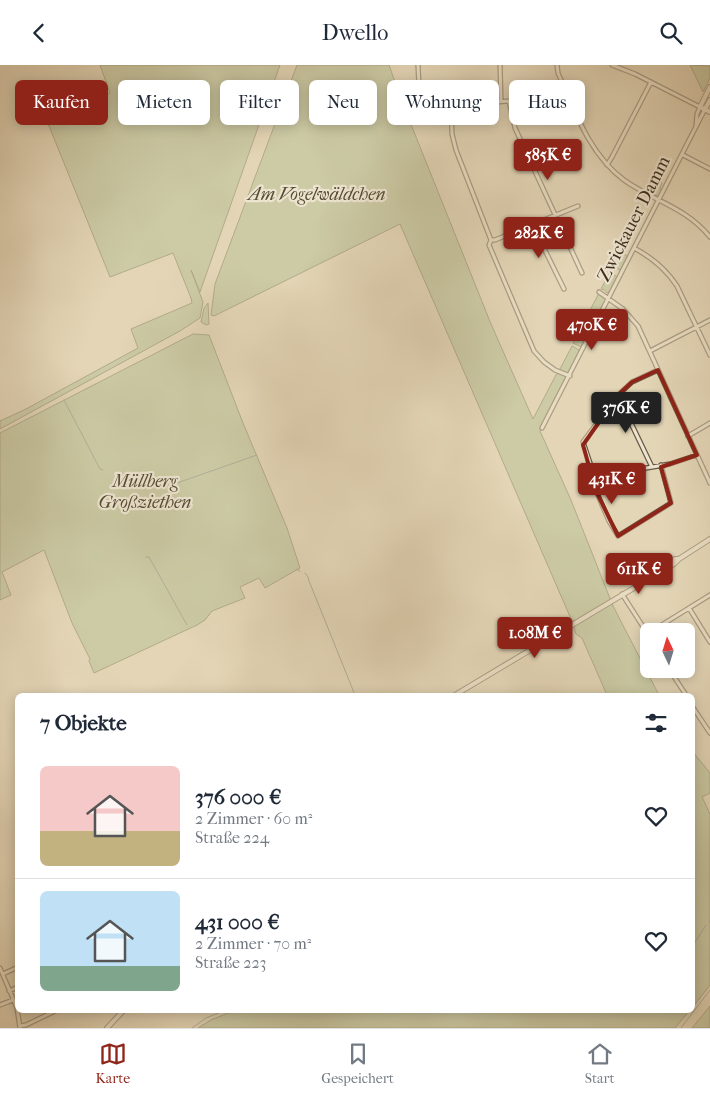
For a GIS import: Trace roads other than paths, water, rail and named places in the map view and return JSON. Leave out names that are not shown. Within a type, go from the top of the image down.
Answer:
[{"type":"street","points":[[418,65],[419,80]]},
{"type":"street","points":[[500,65],[501,101],[508,101],[510,103],[513,125],[582,273]]},
{"type":"street","points":[[557,65],[558,73],[584,131],[599,157],[624,181],[690,217],[710,237]]},
{"type":"street","points":[[612,65],[651,82],[708,111]]},
{"type":"street","points":[[607,165],[651,82]]},
{"type":"street","name":"Zwickauer Damm","points":[[696,129],[697,114],[710,87]]},
{"type":"street","name":"Zwickauer Damm","points":[[542,428],[682,155],[708,111],[710,101]]},
{"type":"street","points":[[451,125],[456,150],[491,240],[489,245],[534,351],[555,371],[570,376]]},
{"type":"street","points":[[682,155],[710,169]]},
{"type":"street","points":[[491,240],[578,206]]},
{"type":"street","points":[[532,225],[564,289]]},
{"type":"street","points":[[634,248],[654,260],[671,277],[710,355]]},
{"type":"street","points":[[599,292],[632,318],[650,351],[710,483]]},
{"type":"street","points":[[650,351],[710,320]]},
{"type":"street","points":[[658,370],[632,381],[618,395],[583,442],[600,502],[618,536],[670,503],[661,465]]},
{"type":"street","points":[[618,395],[652,467]]},
{"type":"street","points":[[688,436],[710,423]]},
{"type":"street","points":[[593,477],[652,467],[697,455]]},
{"type":"street","points":[[458,693],[709,542]]},
{"type":"street","points":[[622,594],[640,623]]},
{"type":"street","points":[[665,623],[710,595]]},
{"type":"street","points":[[689,608],[710,642]]},
{"type":"street","points":[[675,678],[685,693]]},
{"type":"street","points":[[695,710],[710,733]]},
{"type":"street","points":[[0,968],[15,1004]]},
{"type":"street","points":[[2,974],[15,968]]},
{"type":"street","points":[[9,991],[15,988]]},
{"type":"street","points":[[0,1005],[13,1000]]},
{"type":"street","points":[[18,1013],[20,1027],[51,1013]]},
{"type":"street","points":[[107,1028],[121,1013]]},
{"type":"waterway","points":[[64,400],[100,469],[103,470]]},
{"type":"waterway","points":[[175,481],[177,483],[257,455]]},
{"type":"waterway","points":[[146,557],[149,557],[187,625]]},
{"type":"waterway","points":[[296,569],[300,571]]},
{"type":"waterway","points":[[305,573],[354,693]]},
{"type":"waterway","points":[[695,942],[706,925]]},
{"type":"waterway","points":[[695,1010],[710,990]]},
{"type":"waterway","points":[[192,1028],[206,1018],[218,1013]]},
{"type":"waterway","points":[[681,1028],[692,1013]]},
{"type":"park label","name":"Am Vogelwäldchen","points":[[317,194]]},
{"type":"park label","name":"Müllberg Großziethen","points":[[145,492]]}]
